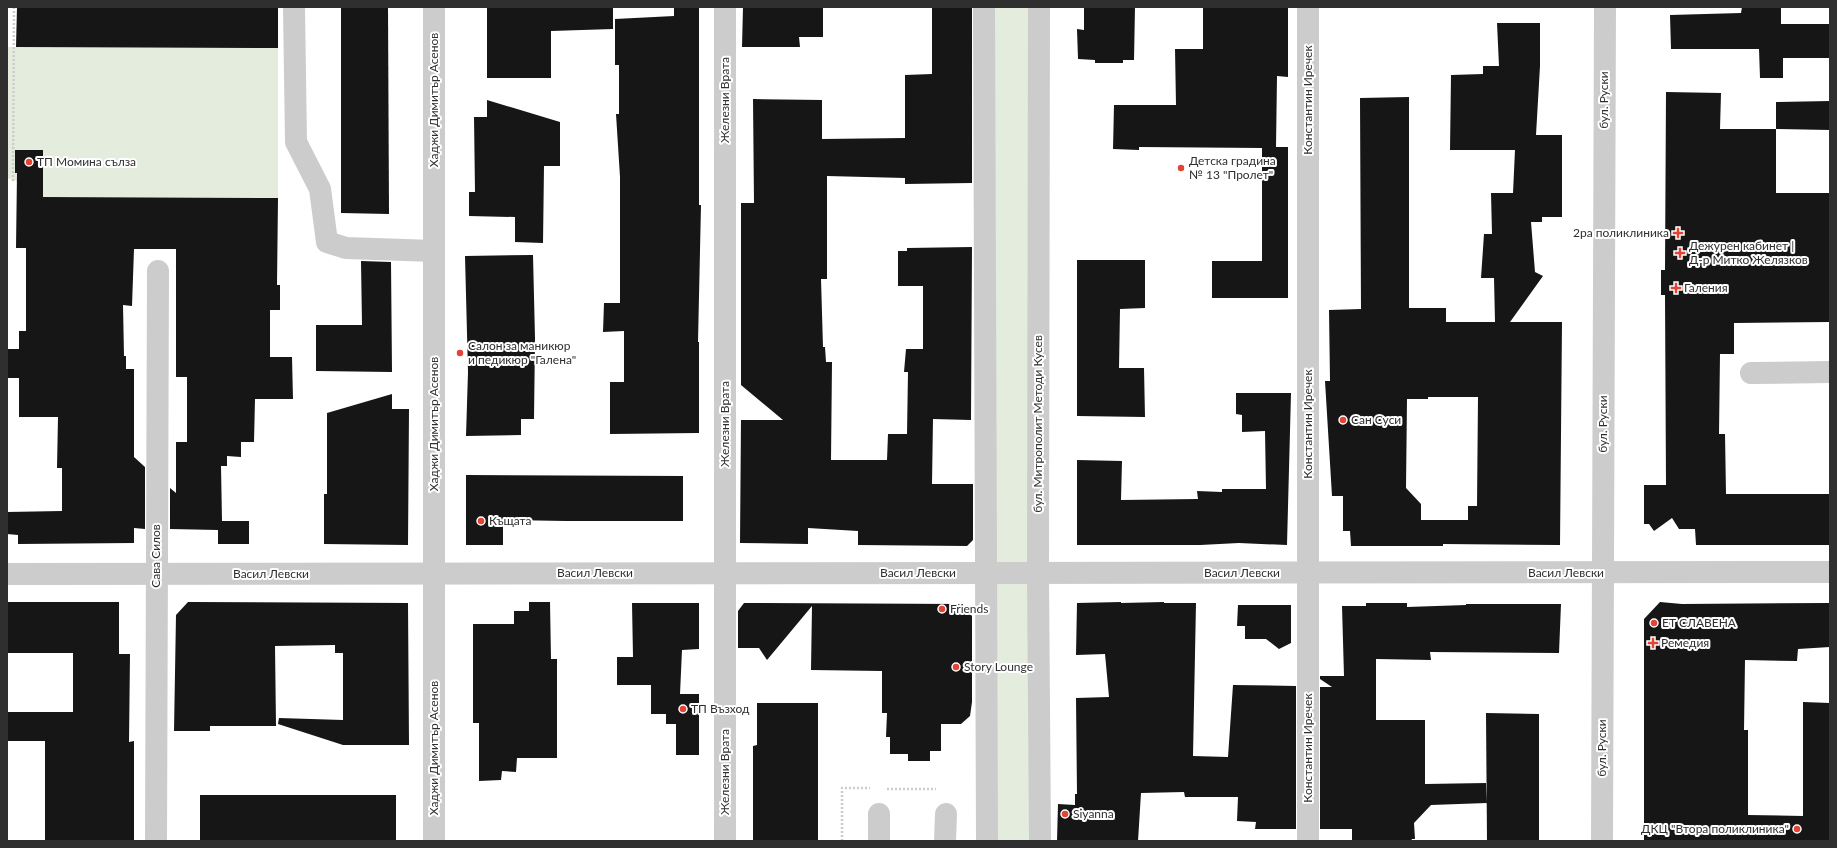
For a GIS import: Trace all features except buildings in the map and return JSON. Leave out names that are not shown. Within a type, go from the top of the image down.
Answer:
[{"type":"street","points":[[294,7],[296,142],[320,189],[328,242],[346,248],[434,251]]},
{"type":"street","name":"Хаджи Димитър Асенов","points":[[434,7],[434,841]]},
{"type":"street","name":"Железни Врата","points":[[725,7],[725,841]]},
{"type":"street","points":[[984,7],[987,841]]},
{"type":"street","name":"бул. Митрополит Методи Кусев","points":[[1039,7],[1038,573],[1040,841]]},
{"type":"street","name":"Константин Иречек","points":[[1308,7],[1308,841]]},
{"type":"street","name":"бул. Руски","points":[[1602,841],[1605,7]]},
{"type":"street","name":"Сава Силов","points":[[156,841],[158,271]]},
{"type":"street","points":[[1751,373],[1830,372]]},
{"type":"street","name":"Васил Левски","points":[[7,574],[1830,572]]},
{"type":"street","points":[[879,814],[879,841]]},
{"type":"street","points":[[945,841],[946,814]]},
{"type":"path","points":[[12,181],[14,7]]},
{"type":"green space","points":[[984,7],[1039,7],[1040,841],[988,841]]},
{"type":"green space","points":[[7,47],[278,48],[278,198],[17,197],[17,181],[7,178]]},
{"type":"place","name":"ТП Момина сълза","points":[[29,162]]},
{"type":"place","name":"Детска градина № 13 \"Пролет\"","points":[[1181,168]]},
{"type":"place","name":"2ра поликлиника","points":[[1678,233]]},
{"type":"place","name":"Дежурен кабинет | Д-р Митко Желязков","points":[[1680,253]]},
{"type":"place","name":"Галения","points":[[1676,288]]},
{"type":"place","name":"Салон за маникюр и педикюр \"Галена\"","points":[[460,353]]},
{"type":"place","name":"Сан Суси","points":[[1343,420]]},
{"type":"place","name":"Къщата","points":[[481,521]]},
{"type":"place","name":"Friends","points":[[942,609]]},
{"type":"place","name":"ЕТ СЛАВЕНА","points":[[1654,623]]},
{"type":"place","name":"Ремедия","points":[[1653,643]]},
{"type":"place","name":"Story Lounge","points":[[956,667]]},
{"type":"place","name":"ТП Възход","points":[[683,709]]},
{"type":"place","name":"Siyanna","points":[[1065,814]]},
{"type":"place","name":"ДКЦ \"Втора поликлиника\"","points":[[1797,829]]}]
